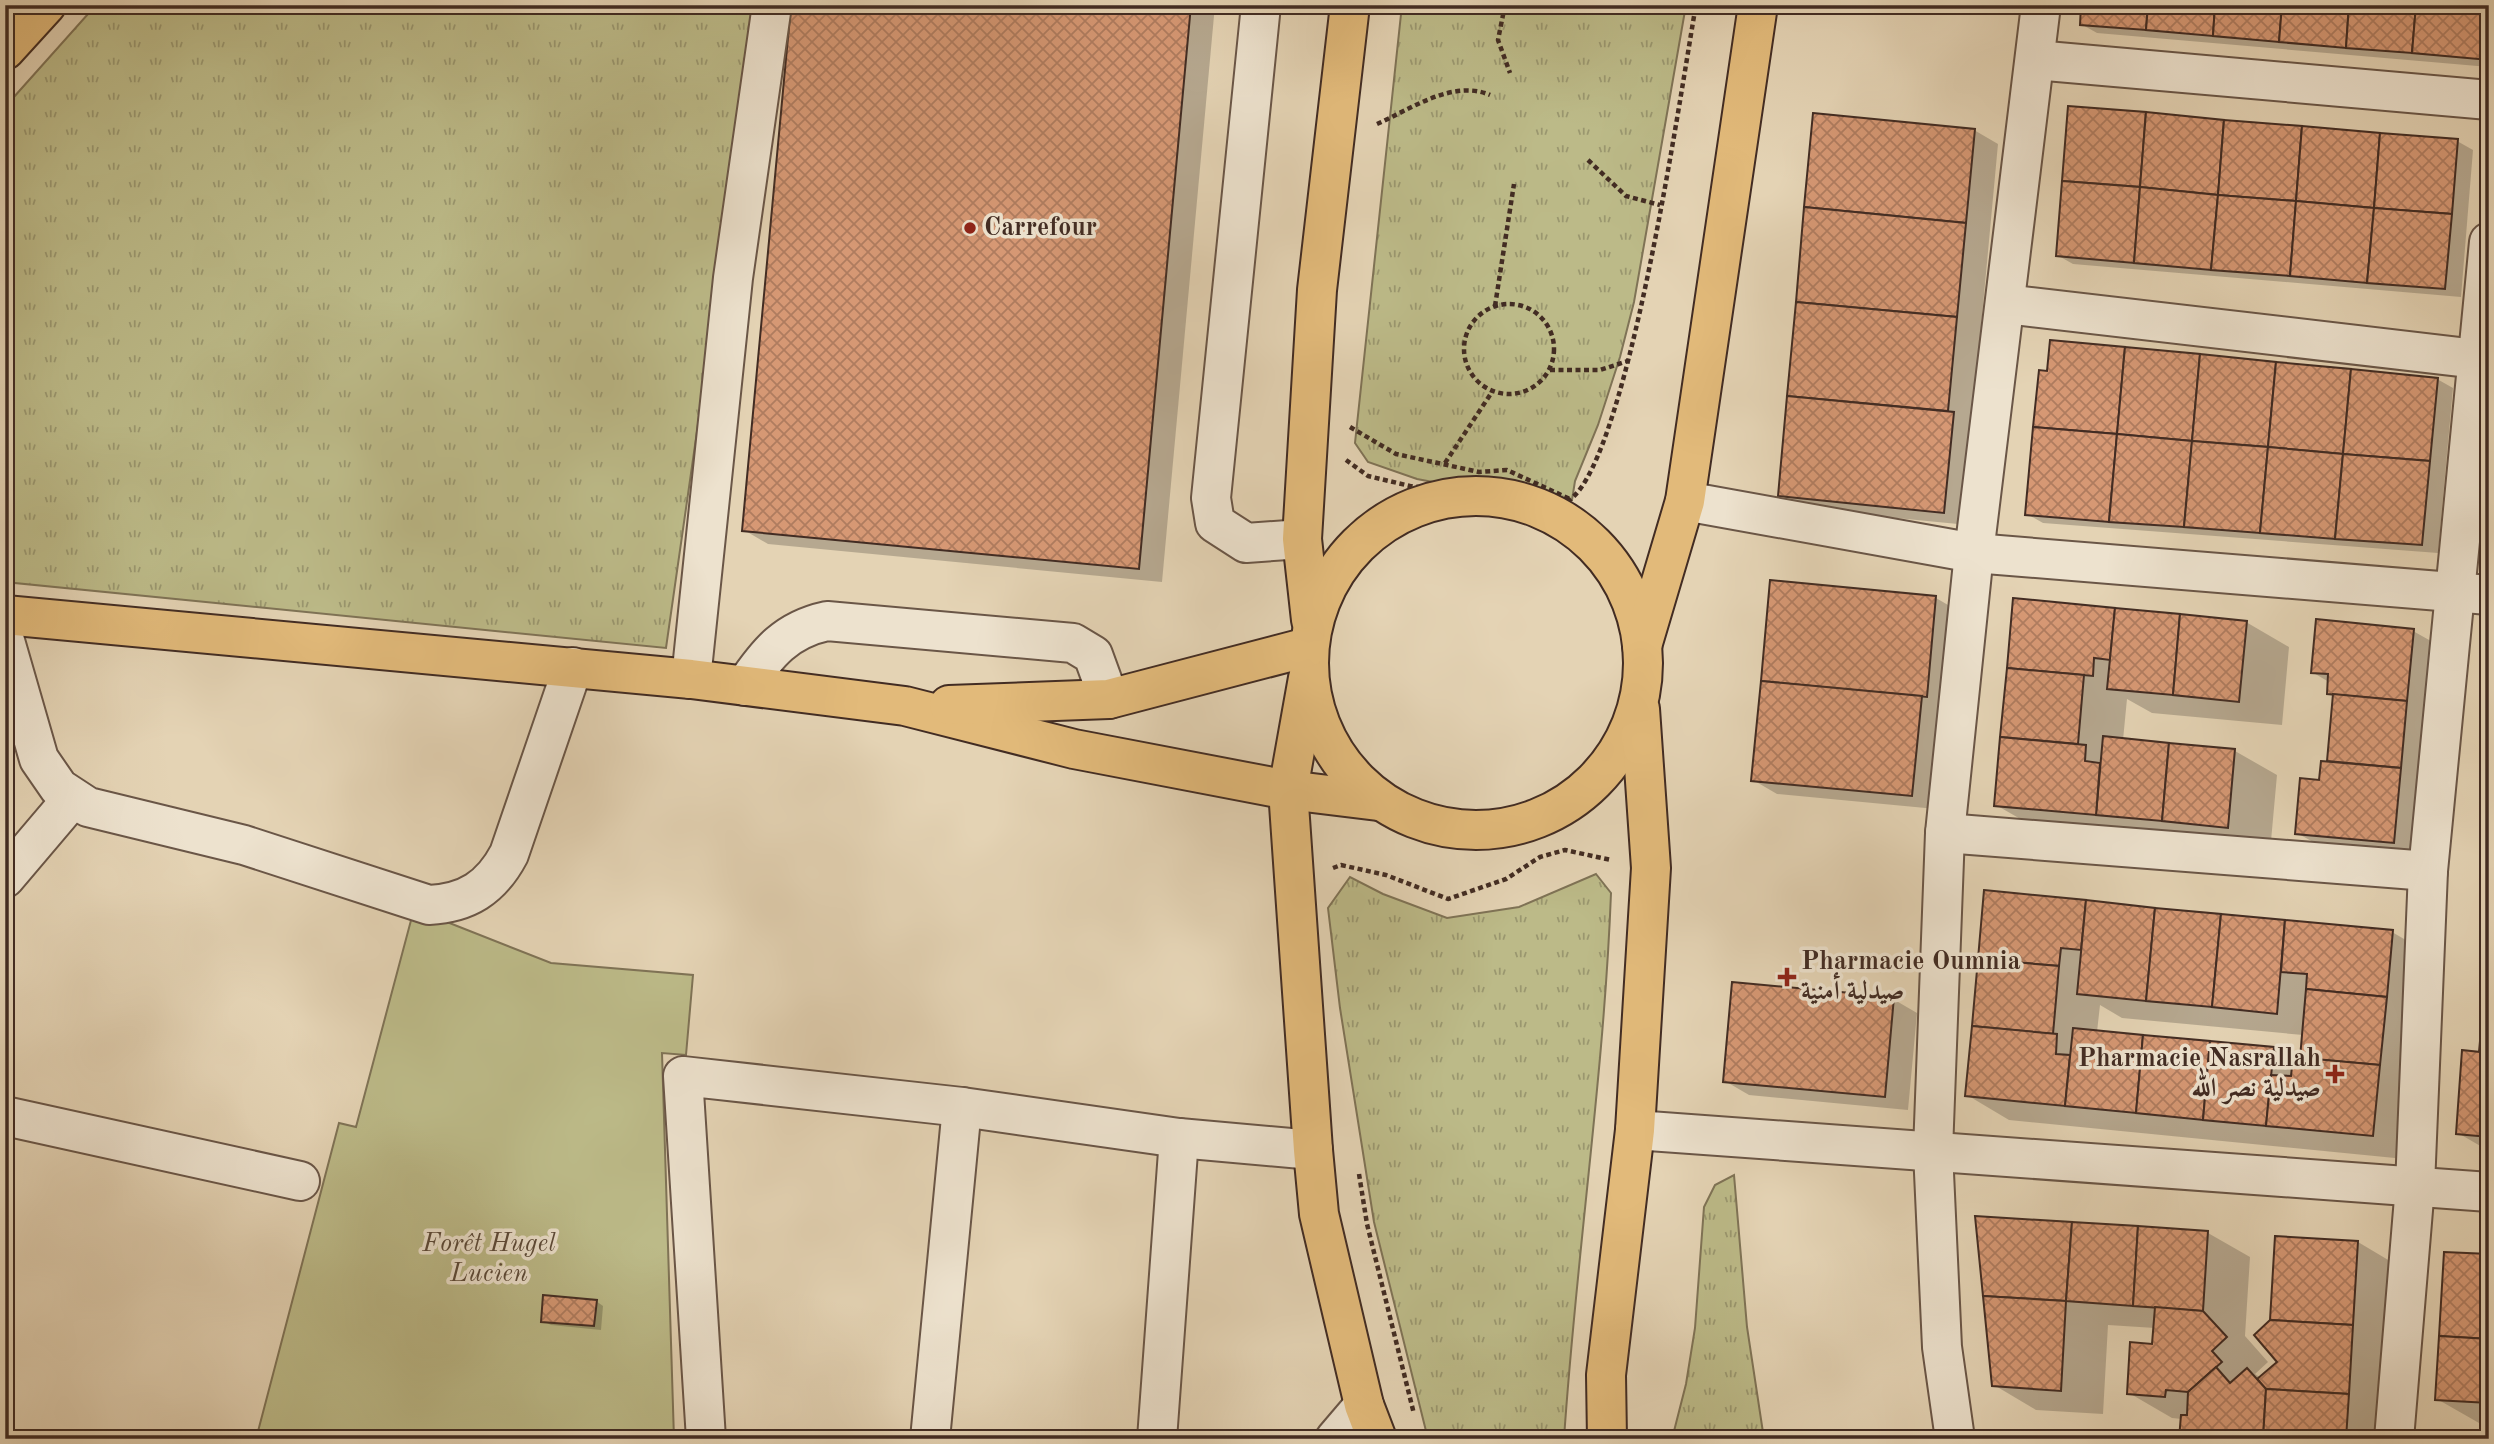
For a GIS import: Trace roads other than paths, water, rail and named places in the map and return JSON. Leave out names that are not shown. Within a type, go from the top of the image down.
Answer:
[{"type":"main road","points":[[5,50],[46,5]]},
{"type":"main road","points":[[1350,5],[1317,290],[1302,539],[1309,648],[1331,736],[1350,771],[1378,800],[1417,821],[1461,831],[1504,830],[1546,817],[1584,793],[1614,761],[1639,696]]},
{"type":"main road","points":[[1607,1439],[1606,1375],[1635,1130],[1651,868],[1639,696],[1642,649],[1685,501],[1758,5]]},
{"type":"main road","points":[[1370,1422],[1320,1214],[1313,1150],[1288,790],[1309,648],[1339,565],[1368,533],[1406,510],[1448,498],[1492,496],[1535,506],[1574,527],[1606,556],[1630,594],[1642,649]]},
{"type":"main road","points":[[5,615],[691,678],[905,706],[1074,749],[1288,790],[1378,800]]},
{"type":"main road","points":[[905,706],[1109,699],[1309,648]]},
{"type":"street","points":[[691,678],[733,278],[772,5]]},
{"type":"street","points":[[1261,5],[1211,498],[1215,523],[1246,543],[1302,539]]},
{"type":"street","points":[[1955,1439],[1942,1347],[1933,1151],[1945,833],[1974,553],[2041,5]]},
{"type":"street","points":[[2035,60],[2489,100]]},
{"type":"street","points":[[2394,1439],[2415,1186],[2428,871],[2472,594],[2477,359],[2489,242]]},
{"type":"street","points":[[2005,304],[2477,359]]},
{"type":"street","points":[[1685,501],[1974,553],[2472,594]]},
{"type":"street","points":[[745,685],[776,645],[790,633],[827,621],[1073,643],[1093,655],[1109,699]]},
{"type":"street","points":[[5,641],[39,759],[47,774],[72,799],[104,812],[180,827],[287,858],[429,905],[450,904],[469,898],[499,873],[509,854],[573,667]]},
{"type":"street","points":[[5,878],[72,799]]},
{"type":"street","points":[[1945,833],[2428,871]]},
{"type":"street","points":[[706,1439],[683,1076],[962,1107],[1179,1138],[1313,1150]]},
{"type":"street","points":[[930,1439],[962,1107]]},
{"type":"street","points":[[5,1116],[300,1181]]},
{"type":"street","points":[[1635,1130],[2489,1192]]},
{"type":"street","points":[[1157,1439],[1179,1138]]},
{"type":"street","points":[[1335,1439],[1370,1422]]},
{"type":"place","name":"Carrefour","points":[[970,228]]},
{"type":"place","name":"Pharmacie Oumnia صيدلية أمنية","points":[[1787,977]]},
{"type":"place","name":"Pharmacie Nasrallah صيدلية نصر الله","points":[[2335,1074]]},
{"type":"park label","name":"Forêt Hugel Lucien","points":[[489,1259]]}]
